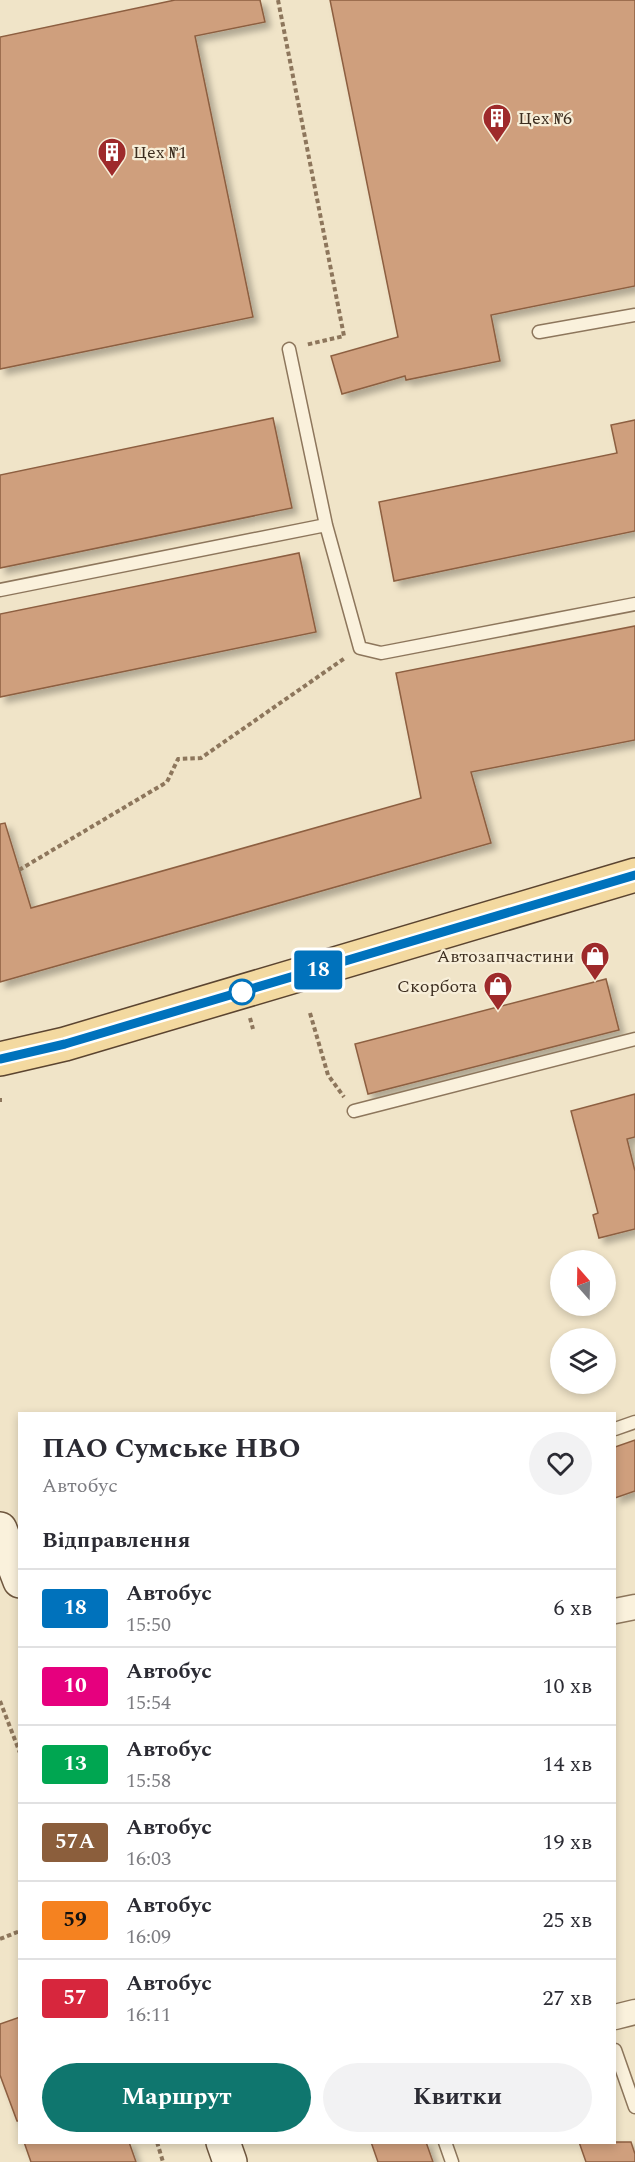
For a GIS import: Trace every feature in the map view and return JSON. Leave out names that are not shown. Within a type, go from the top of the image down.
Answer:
[{"type":"main road","points":[[0,1059],[65,1044],[635,875]]},
{"type":"main road","points":[[0,1529],[18,1576]]},
{"type":"main road","points":[[224,2144],[230,2162]]},
{"type":"street","points":[[616,1611],[635,1608]]},
{"type":"street","points":[[616,2016],[635,2012]]},
{"type":"lane","points":[[539,332],[635,315]]},
{"type":"lane","points":[[289,349],[326,525],[360,648],[381,653],[635,604]]},
{"type":"lane","points":[[0,590],[326,525]]},
{"type":"lane","points":[[354,1111],[635,1039]]},
{"type":"lane","points":[[616,1429],[635,1422]]},
{"type":"lane","points":[[616,2053],[635,2107]]},
{"type":"lane","points":[[446,2144],[452,2162]]},
{"type":"path","points":[[278,0],[344,336],[289,349]]},
{"type":"path","points":[[19,870],[167,782],[178,759],[201,758],[360,648]]},
{"type":"path","points":[[310,1013],[328,1075],[354,1111]]},
{"type":"path","points":[[0,1701],[18,1748]]},
{"type":"path","points":[[0,1939],[18,1932]]},
{"type":"path","points":[[158,2144],[164,2162]]},
{"type":"building","name":"Цех №1","points":[[175,0],[260,0],[265,22],[195,36],[253,317],[0,369],[0,37]]},
{"type":"building","name":"Цех №6","points":[[330,0],[635,0],[635,286],[491,315],[500,361],[406,380],[405,376],[342,394],[331,356],[398,337]]},
{"type":"building","points":[[273,418],[292,508],[0,568],[0,475]]},
{"type":"building","points":[[635,420],[635,531],[394,581],[379,502],[617,453],[611,425]]},
{"type":"building","points":[[299,553],[316,632],[0,697],[0,614]]},
{"type":"building","points":[[635,626],[635,740],[471,772],[491,843],[0,982],[0,824],[5,823],[31,908],[421,798],[396,673]]},
{"type":"building","points":[[606,979],[619,1030],[368,1094],[355,1044]]},
{"type":"building","points":[[635,1094],[635,1137],[627,1139],[635,1171],[635,1229],[599,1238],[593,1215],[598,1213],[571,1111]]},
{"type":"building","points":[[635,1440],[635,1491],[616,1498],[616,1447]]},
{"type":"building","points":[[18,2018],[18,2121],[0,2075],[0,2024]]},
{"type":"building","points":[[631,2142],[635,2154],[635,2162],[586,2162],[580,2144]]},
{"type":"building","points":[[25,2144],[130,2144],[136,2162],[31,2162]]},
{"type":"building","points":[[372,2144],[427,2144],[433,2162],[378,2162]]},
{"type":"bus line","name":"18","points":[[0,1059],[65,1044],[635,875]]},
{"type":"place","name":"Цех №6","points":[[497,144]]},
{"type":"place","name":"Цех №1","points":[[112,178]]},
{"type":"place","name":"Автозапчастини","points":[[595,982]]},
{"type":"place","name":"Скорбота","points":[[498,1012]]}]
